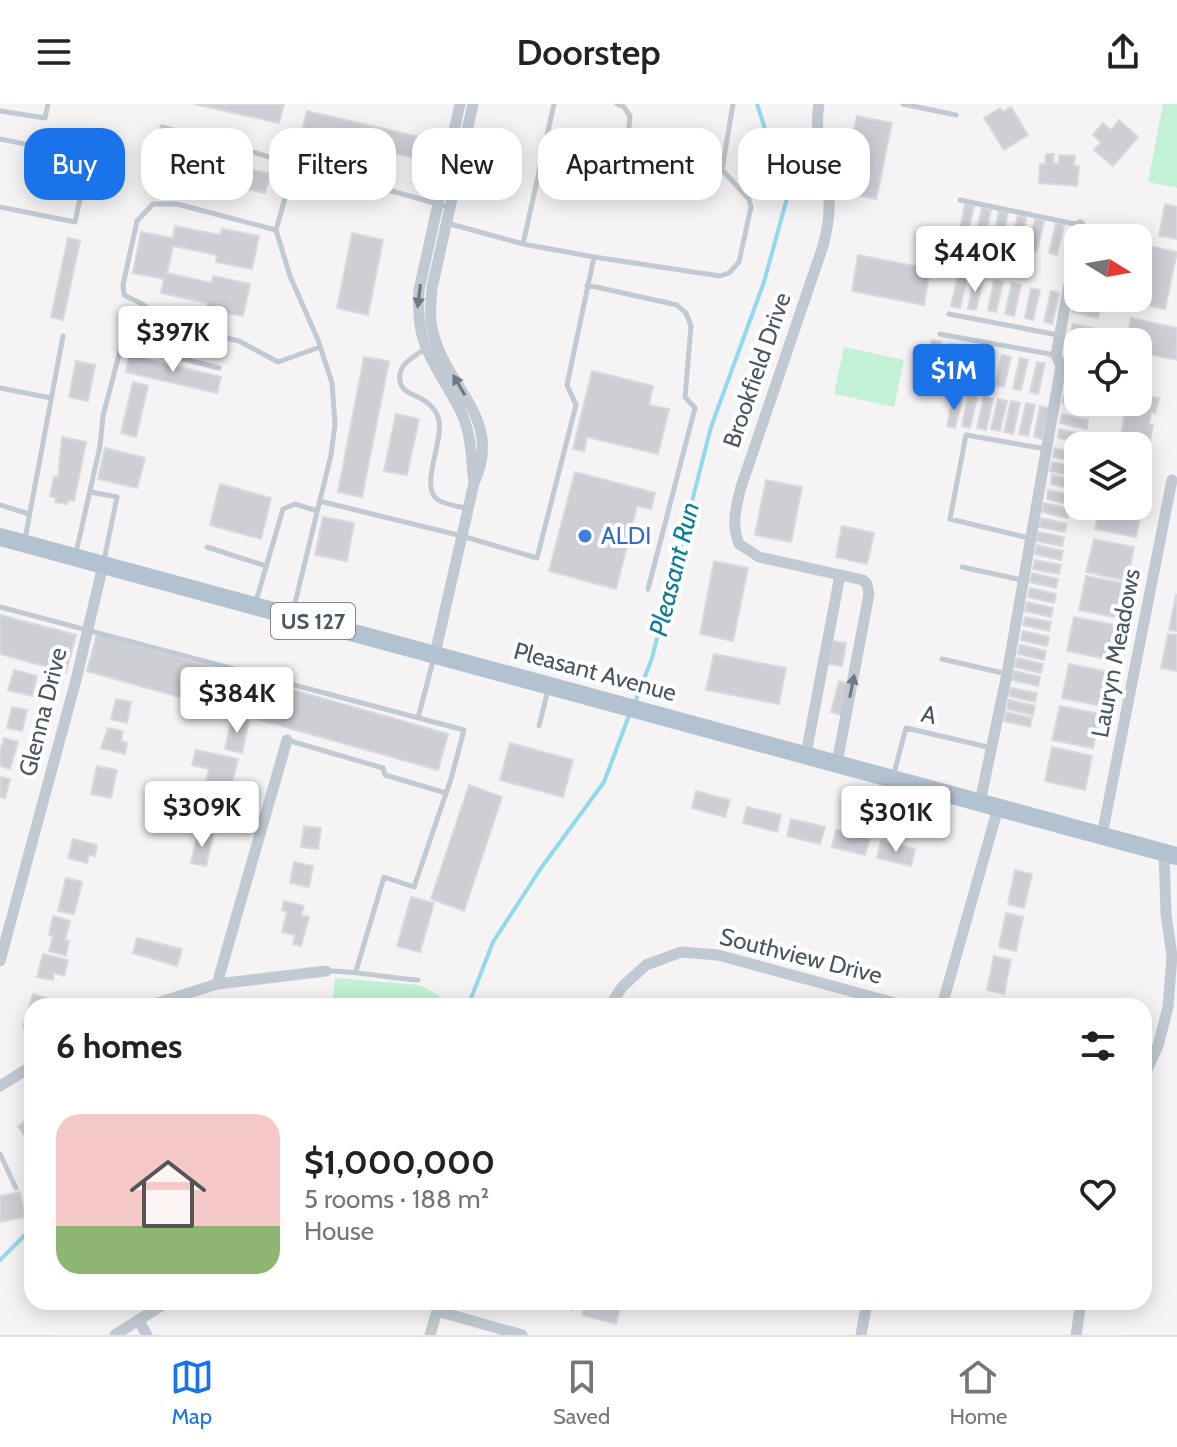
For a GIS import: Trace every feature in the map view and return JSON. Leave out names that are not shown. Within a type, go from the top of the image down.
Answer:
[{"type":"main road","name":"Pleasant Avenue","points":[[0,537],[1170,854]]},
{"type":"street","points":[[435,654],[474,483],[483,464],[482,430],[431,345],[430,305],[440,221],[460,104]]},
{"type":"street","points":[[443,205],[473,104]]},
{"type":"street","name":"Brookfield Drive","points":[[819,104],[816,119],[829,200],[829,222],[741,487],[734,528],[739,544],[759,557],[863,580],[867,584],[869,594],[837,763]]},
{"type":"street","points":[[980,802],[993,748],[1047,450],[1061,366],[1056,355],[1064,312]]},
{"type":"street","name":"Lauryn Meadows","points":[[1102,835],[1172,480]]},
{"type":"street","name":"Glenna Drive","points":[[0,961],[76,680],[103,565]]},
{"type":"street","points":[[806,754],[840,575]]},
{"type":"street","points":[[217,984],[287,740]]},
{"type":"street","points":[[944,998],[998,808]]},
{"type":"street","points":[[1152,1059],[1158,1046],[1169,994],[1172,956],[1166,914],[1170,854]]},
{"type":"street","name":"Southview Drive","points":[[615,998],[622,987],[646,965],[681,952],[718,955],[877,998]]},
{"type":"street","points":[[182,998],[217,984],[326,971]]},
{"type":"street","points":[[0,1086],[24,1071]]},
{"type":"street","points":[[115,1335],[154,1310]]},
{"type":"street","points":[[430,1335],[435,1310]]},
{"type":"street","points":[[448,1310],[522,1335]]},
{"type":"street","points":[[861,1335],[866,1310]]},
{"type":"street","points":[[1076,1335],[1080,1310]]},
{"type":"street","points":[[138,1320],[147,1335]]},
{"type":"lane","points":[[0,111],[45,118],[48,104]]},
{"type":"lane","points":[[549,128],[554,104]]},
{"type":"lane","points":[[617,104],[624,107],[630,116],[629,128]]},
{"type":"lane","points":[[440,221],[523,244],[720,276],[735,268],[739,262],[751,207],[742,191],[722,170],[733,104]]},
{"type":"lane","points":[[903,104],[956,115]]},
{"type":"lane","points":[[162,127],[269,156]]},
{"type":"lane","points":[[0,139],[89,157],[75,222],[0,207]]},
{"type":"lane","points":[[523,244],[538,176]]},
{"type":"lane","points":[[396,192],[443,205]]},
{"type":"lane","points":[[285,200],[276,230],[290,276],[304,302],[332,383],[335,424],[292,616]]},
{"type":"lane","points":[[960,200],[1075,224]]},
{"type":"lane","points":[[276,230],[177,204],[153,204],[137,221],[123,285],[124,295],[142,304],[165,323],[239,341],[278,362],[320,347]]},
{"type":"lane","points":[[319,501],[537,558],[576,405],[567,385],[594,257]]},
{"type":"lane","points":[[587,285],[677,305],[686,313],[691,326],[685,397],[695,408],[648,589]]},
{"type":"lane","points":[[949,314],[1060,335]]},
{"type":"lane","points":[[940,334],[1056,355]]},
{"type":"lane","points":[[24,544],[63,336]]},
{"type":"lane","points":[[431,345],[404,365],[400,382],[407,392],[425,398],[439,420],[441,430],[430,479],[432,495],[439,501],[468,509]]},
{"type":"lane","points":[[75,558],[91,492],[103,416],[120,351],[133,346],[219,368]]},
{"type":"lane","points":[[0,388],[51,398]]},
{"type":"lane","points":[[1029,538],[950,519],[966,435],[1047,450]]},
{"type":"lane","points":[[91,492],[117,497],[103,565]]},
{"type":"lane","points":[[255,606],[283,509],[295,504],[317,511]]},
{"type":"lane","points":[[0,505],[29,514]]},
{"type":"lane","points":[[207,547],[266,566]]},
{"type":"lane","points":[[962,567],[1022,580]]},
{"type":"lane","points":[[0,607],[464,730],[414,887],[384,877],[356,971]]},
{"type":"lane","points":[[418,718],[435,654]]},
{"type":"lane","points":[[942,659],[1007,674]]},
{"type":"lane","points":[[539,726],[549,685]]},
{"type":"lane","name":"A","points":[[893,778],[906,728],[993,748]]},
{"type":"lane","points":[[287,740],[383,768],[385,775],[446,793]]},
{"type":"lane","points":[[326,971],[356,971],[387,978],[418,980]]},
{"type":"lane","points":[[0,1154],[16,1188]]},
{"type":"green space","points":[[1163,104],[1177,104],[1177,188],[1148,182]]},
{"type":"green space","points":[[844,347],[904,360],[894,407],[834,394]]},
{"type":"green space","points":[[335,978],[420,985],[440,996],[439,998],[333,998]]},
{"type":"building","points":[[194,104],[284,104],[279,123]]},
{"type":"building","points":[[1011,107],[1028,135],[1004,150],[984,118],[1000,108],[1003,112]]},
{"type":"building","points":[[307,111],[381,128],[303,128]]},
{"type":"building","points":[[857,116],[892,123],[876,199],[870,198],[870,128],[855,128]]},
{"type":"building","points":[[1119,120],[1138,137],[1113,166],[1094,150],[1101,142],[1093,135],[1103,123],[1111,130]]},
{"type":"building","points":[[396,132],[412,135],[412,157],[396,154]]},
{"type":"building","points":[[1046,154],[1054,154],[1053,163],[1059,164],[1059,155],[1075,156],[1074,165],[1079,166],[1077,186],[1039,183],[1040,164],[1045,164]]},
{"type":"building","points":[[253,170],[269,174],[265,193],[253,190]]},
{"type":"building","points":[[965,204],[974,206],[967,236],[959,234]]},
{"type":"building","points":[[1165,204],[1177,207],[1177,239],[1159,236]]},
{"type":"building","points":[[982,208],[991,210],[984,240],[975,238]]},
{"type":"building","points":[[999,211],[1008,213],[1001,243],[993,241]]},
{"type":"building","points":[[1018,215],[1026,217],[1020,247],[1011,245]]},
{"type":"building","points":[[1035,219],[1044,221],[1037,251],[1029,250]]},
{"type":"building","points":[[1056,223],[1064,225],[1057,255],[1049,253]]},
{"type":"building","points":[[175,226],[220,235],[222,229],[259,236],[252,269],[216,262],[217,255],[173,246],[167,273],[212,283],[213,276],[250,284],[243,316],[206,309],[208,303],[161,293],[164,279],[133,273],[141,232],[173,238]]},
{"type":"building","points":[[352,233],[383,240],[368,315],[337,308]]},
{"type":"building","points":[[68,238],[80,241],[63,320],[51,317]]},
{"type":"building","points":[[1152,247],[1177,252],[1165,309],[1152,306]]},
{"type":"building","points":[[858,255],[930,269],[924,305],[852,291]]},
{"type":"building","points":[[958,276],[967,278],[960,308],[951,306]]},
{"type":"building","points":[[974,278],[983,280],[976,310],[968,309]]},
{"type":"building","points":[[994,280],[1003,282],[996,312],[988,310]]},
{"type":"building","points":[[1012,283],[1021,285],[1014,316],[1005,314]]},
{"type":"building","points":[[1031,288],[1040,290],[1033,320],[1025,318]]},
{"type":"building","points":[[1051,291],[1059,293],[1052,324],[1044,322]]},
{"type":"building","points":[[1072,312],[1099,312],[1098,318]]},
{"type":"building","points":[[1131,318],[1177,328],[1177,360],[1152,355],[1152,328],[1129,328]]},
{"type":"building","points":[[932,340],[941,342],[934,372],[926,371]]},
{"type":"building","points":[[951,344],[960,346],[953,376],[944,374]]},
{"type":"building","points":[[969,346],[978,348],[971,379],[962,377]]},
{"type":"building","points":[[983,348],[992,350],[985,380],[977,378]]},
{"type":"building","points":[[130,355],[221,377],[217,393],[126,372]]},
{"type":"building","points":[[1002,355],[1011,357],[1004,387],[995,385]]},
{"type":"building","points":[[364,357],[389,361],[362,497],[338,492]]},
{"type":"building","points":[[1020,358],[1028,360],[1021,390],[1013,389]]},
{"type":"building","points":[[76,361],[95,365],[88,401],[69,397]]},
{"type":"building","points":[[1037,362],[1045,363],[1038,394],[1030,392]]},
{"type":"building","points":[[592,371],[653,386],[649,405],[669,409],[658,454],[587,437],[584,451],[573,449]]},
{"type":"building","points":[[133,382],[148,386],[136,437],[121,433]]},
{"type":"building","points":[[953,396],[962,398],[955,428],[947,426]]},
{"type":"building","points":[[968,396],[977,398],[970,428],[962,426]]},
{"type":"building","points":[[984,397],[993,399],[986,430],[977,428]]},
{"type":"building","points":[[1152,397],[1159,398],[1155,413],[1152,412]]},
{"type":"building","points":[[998,399],[1007,401],[1000,431],[991,429]]},
{"type":"building","points":[[1011,401],[1020,403],[1013,434],[1004,432]]},
{"type":"building","points":[[1026,403],[1035,405],[1028,436],[1019,434]]},
{"type":"building","points":[[1040,406],[1049,408],[1042,439],[1034,437]]},
{"type":"building","points":[[396,414],[419,419],[407,475],[384,471]]},
{"type":"building","points":[[1062,414],[1088,420],[1087,429],[1060,423]]},
{"type":"building","points":[[1124,416],[1150,416],[1152,432],[1122,432]]},
{"type":"building","points":[[1059,429],[1072,432],[1064,432],[1064,439],[1058,438]]},
{"type":"building","points":[[62,437],[86,442],[74,501],[68,500],[67,504],[55,502],[56,498],[50,496],[54,477],[58,478]]},
{"type":"building","points":[[105,448],[145,458],[137,488],[98,479]]},
{"type":"building","points":[[1055,448],[1064,450],[1064,459],[1053,457]]},
{"type":"building","points":[[1052,462],[1064,465],[1064,474],[1050,471]]},
{"type":"building","points":[[575,472],[655,493],[651,509],[637,506],[616,589],[549,571]]},
{"type":"building","points":[[1052,475],[1064,478],[1064,487],[1051,484]]},
{"type":"building","points":[[766,480],[802,487],[791,542],[755,535]]},
{"type":"building","points":[[220,484],[271,498],[261,539],[210,525]]},
{"type":"building","points":[[1048,490],[1064,494],[1064,503],[1047,499]]},
{"type":"building","points":[[1044,503],[1064,508],[1064,517],[1042,512]]},
{"type":"building","points":[[323,517],[354,523],[347,561],[315,555]]},
{"type":"building","points":[[1041,518],[1067,524],[1065,532],[1039,527]]},
{"type":"building","points":[[1097,520],[1140,520],[1136,537],[1095,529]]},
{"type":"building","points":[[842,526],[874,533],[867,564],[836,557]]},
{"type":"building","points":[[1038,532],[1064,537],[1062,546],[1036,541]]},
{"type":"building","points":[[1094,539],[1134,547],[1127,581],[1086,572]]},
{"type":"building","points":[[1037,545],[1063,551],[1061,560],[1035,554]]},
{"type":"building","points":[[1035,560],[1061,565],[1059,574],[1033,569]]},
{"type":"building","points":[[714,561],[748,568],[733,641],[700,634]]},
{"type":"building","points":[[1032,573],[1058,579],[1056,588],[1030,582]]},
{"type":"building","points":[[1086,576],[1127,584],[1120,618],[1079,610]]},
{"type":"building","points":[[1030,588],[1056,594],[1054,603],[1028,597]]},
{"type":"building","points":[[1177,596],[1177,631],[1169,630]]},
{"type":"building","points":[[1027,602],[1053,608],[1051,617],[1025,611]]},
{"type":"building","points":[[0,615],[76,635],[66,672],[0,654]]},
{"type":"building","points":[[1025,617],[1051,622],[1049,631],[1023,625]]},
{"type":"building","points":[[1074,617],[1115,625],[1107,659],[1067,651]]},
{"type":"building","points":[[1023,631],[1049,637],[1047,646],[1021,640]]},
{"type":"building","points":[[97,634],[448,734],[438,770],[87,671]]},
{"type":"building","points":[[1168,634],[1177,635],[1177,671],[1161,668]]},
{"type":"building","points":[[833,641],[846,643],[842,666],[828,664]]},
{"type":"building","points":[[1020,645],[1046,651],[1044,660],[1018,654]]},
{"type":"building","points":[[714,654],[786,668],[779,704],[706,690]]},
{"type":"building","points":[[1017,658],[1043,664],[1041,673],[1015,667]]},
{"type":"building","points":[[1069,664],[1109,672],[1102,706],[1062,698]]},
{"type":"building","points":[[14,670],[37,676],[32,696],[8,690]]},
{"type":"building","points":[[1014,671],[1040,677],[1038,686],[1012,680]]},
{"type":"building","points":[[839,681],[850,684],[842,715],[831,712]]},
{"type":"building","points":[[1011,688],[1037,693],[1035,702],[1009,696]]},
{"type":"building","points":[[116,699],[131,702],[127,723],[111,719]]},
{"type":"building","points":[[1009,700],[1035,706],[1033,715],[1007,709]]},
{"type":"building","points":[[1060,706],[1100,714],[1093,748],[1052,740]]},
{"type":"building","points":[[12,707],[27,710],[22,731],[7,728]]},
{"type":"building","points":[[1006,712],[1032,718],[1030,727],[1004,721]]},
{"type":"building","points":[[232,717],[249,721],[242,753],[225,749]]},
{"type":"building","points":[[108,728],[123,731],[121,741],[127,743],[125,754],[101,748]]},
{"type":"building","points":[[4,738],[18,742],[10,769],[0,766]]},
{"type":"building","points":[[510,743],[573,760],[563,797],[500,780]]},
{"type":"building","points":[[1052,747],[1092,756],[1085,790],[1045,781]]},
{"type":"building","points":[[196,750],[238,759],[231,788],[206,782],[209,769],[192,765]]},
{"type":"building","points":[[97,766],[117,770],[111,798],[91,794]]},
{"type":"building","points":[[0,777],[10,779],[5,798],[0,797]]},
{"type":"building","points":[[469,785],[502,797],[464,911],[431,899]]},
{"type":"building","points":[[696,791],[730,800],[725,817],[692,808]]},
{"type":"building","points":[[747,807],[781,815],[777,832],[743,823]]},
{"type":"building","points":[[791,819],[825,827],[820,844],[787,836]]},
{"type":"building","points":[[304,826],[321,828],[318,849],[301,847]]},
{"type":"building","points":[[836,830],[870,838],[865,855],[832,847]]},
{"type":"building","points":[[198,832],[213,835],[206,866],[191,863]]},
{"type":"building","points":[[73,839],[97,845],[95,856],[89,855],[87,863],[68,858]]},
{"type":"building","points":[[881,841],[915,849],[911,866],[877,858]]},
{"type":"building","points":[[294,862],[313,866],[309,887],[290,883]]},
{"type":"building","points":[[1015,870],[1032,874],[1024,908],[1008,904]]},
{"type":"building","points":[[66,878],[82,882],[74,914],[58,911]]},
{"type":"building","points":[[411,897],[434,903],[420,952],[397,946]]},
{"type":"building","points":[[284,901],[304,906],[301,915],[309,917],[301,946],[293,944],[295,935],[282,932],[287,912],[282,910]]},
{"type":"building","points":[[1006,913],[1023,917],[1016,951],[999,947]]},
{"type":"building","points":[[53,916],[70,921],[65,940],[69,941],[66,956],[49,951]]},
{"type":"building","points":[[137,938],[182,949],[177,966],[133,953]]},
{"type":"building","points":[[43,954],[68,960],[64,976],[54,973],[53,980],[37,977]]},
{"type":"building","points":[[994,956],[1011,960],[1004,994],[987,990]]},
{"type":"building","points":[[20,1192],[24,1217],[0,1222],[0,1196]]},
{"type":"building","points":[[583,1310],[619,1310],[616,1324],[582,1315]]},
{"type":"waterway","name":"Pleasant Run","points":[[634,705],[652,658],[711,427],[764,282],[787,198],[757,104]]},
{"type":"waterway","name":"Pleasant Run","points":[[471,998],[493,942],[541,868],[604,782],[630,713]]},
{"type":"waterway","name":"Pleasant Run","points":[[0,1260],[24,1236]]},
{"type":"place","name":"ALDI","points":[[585,536]]}]
